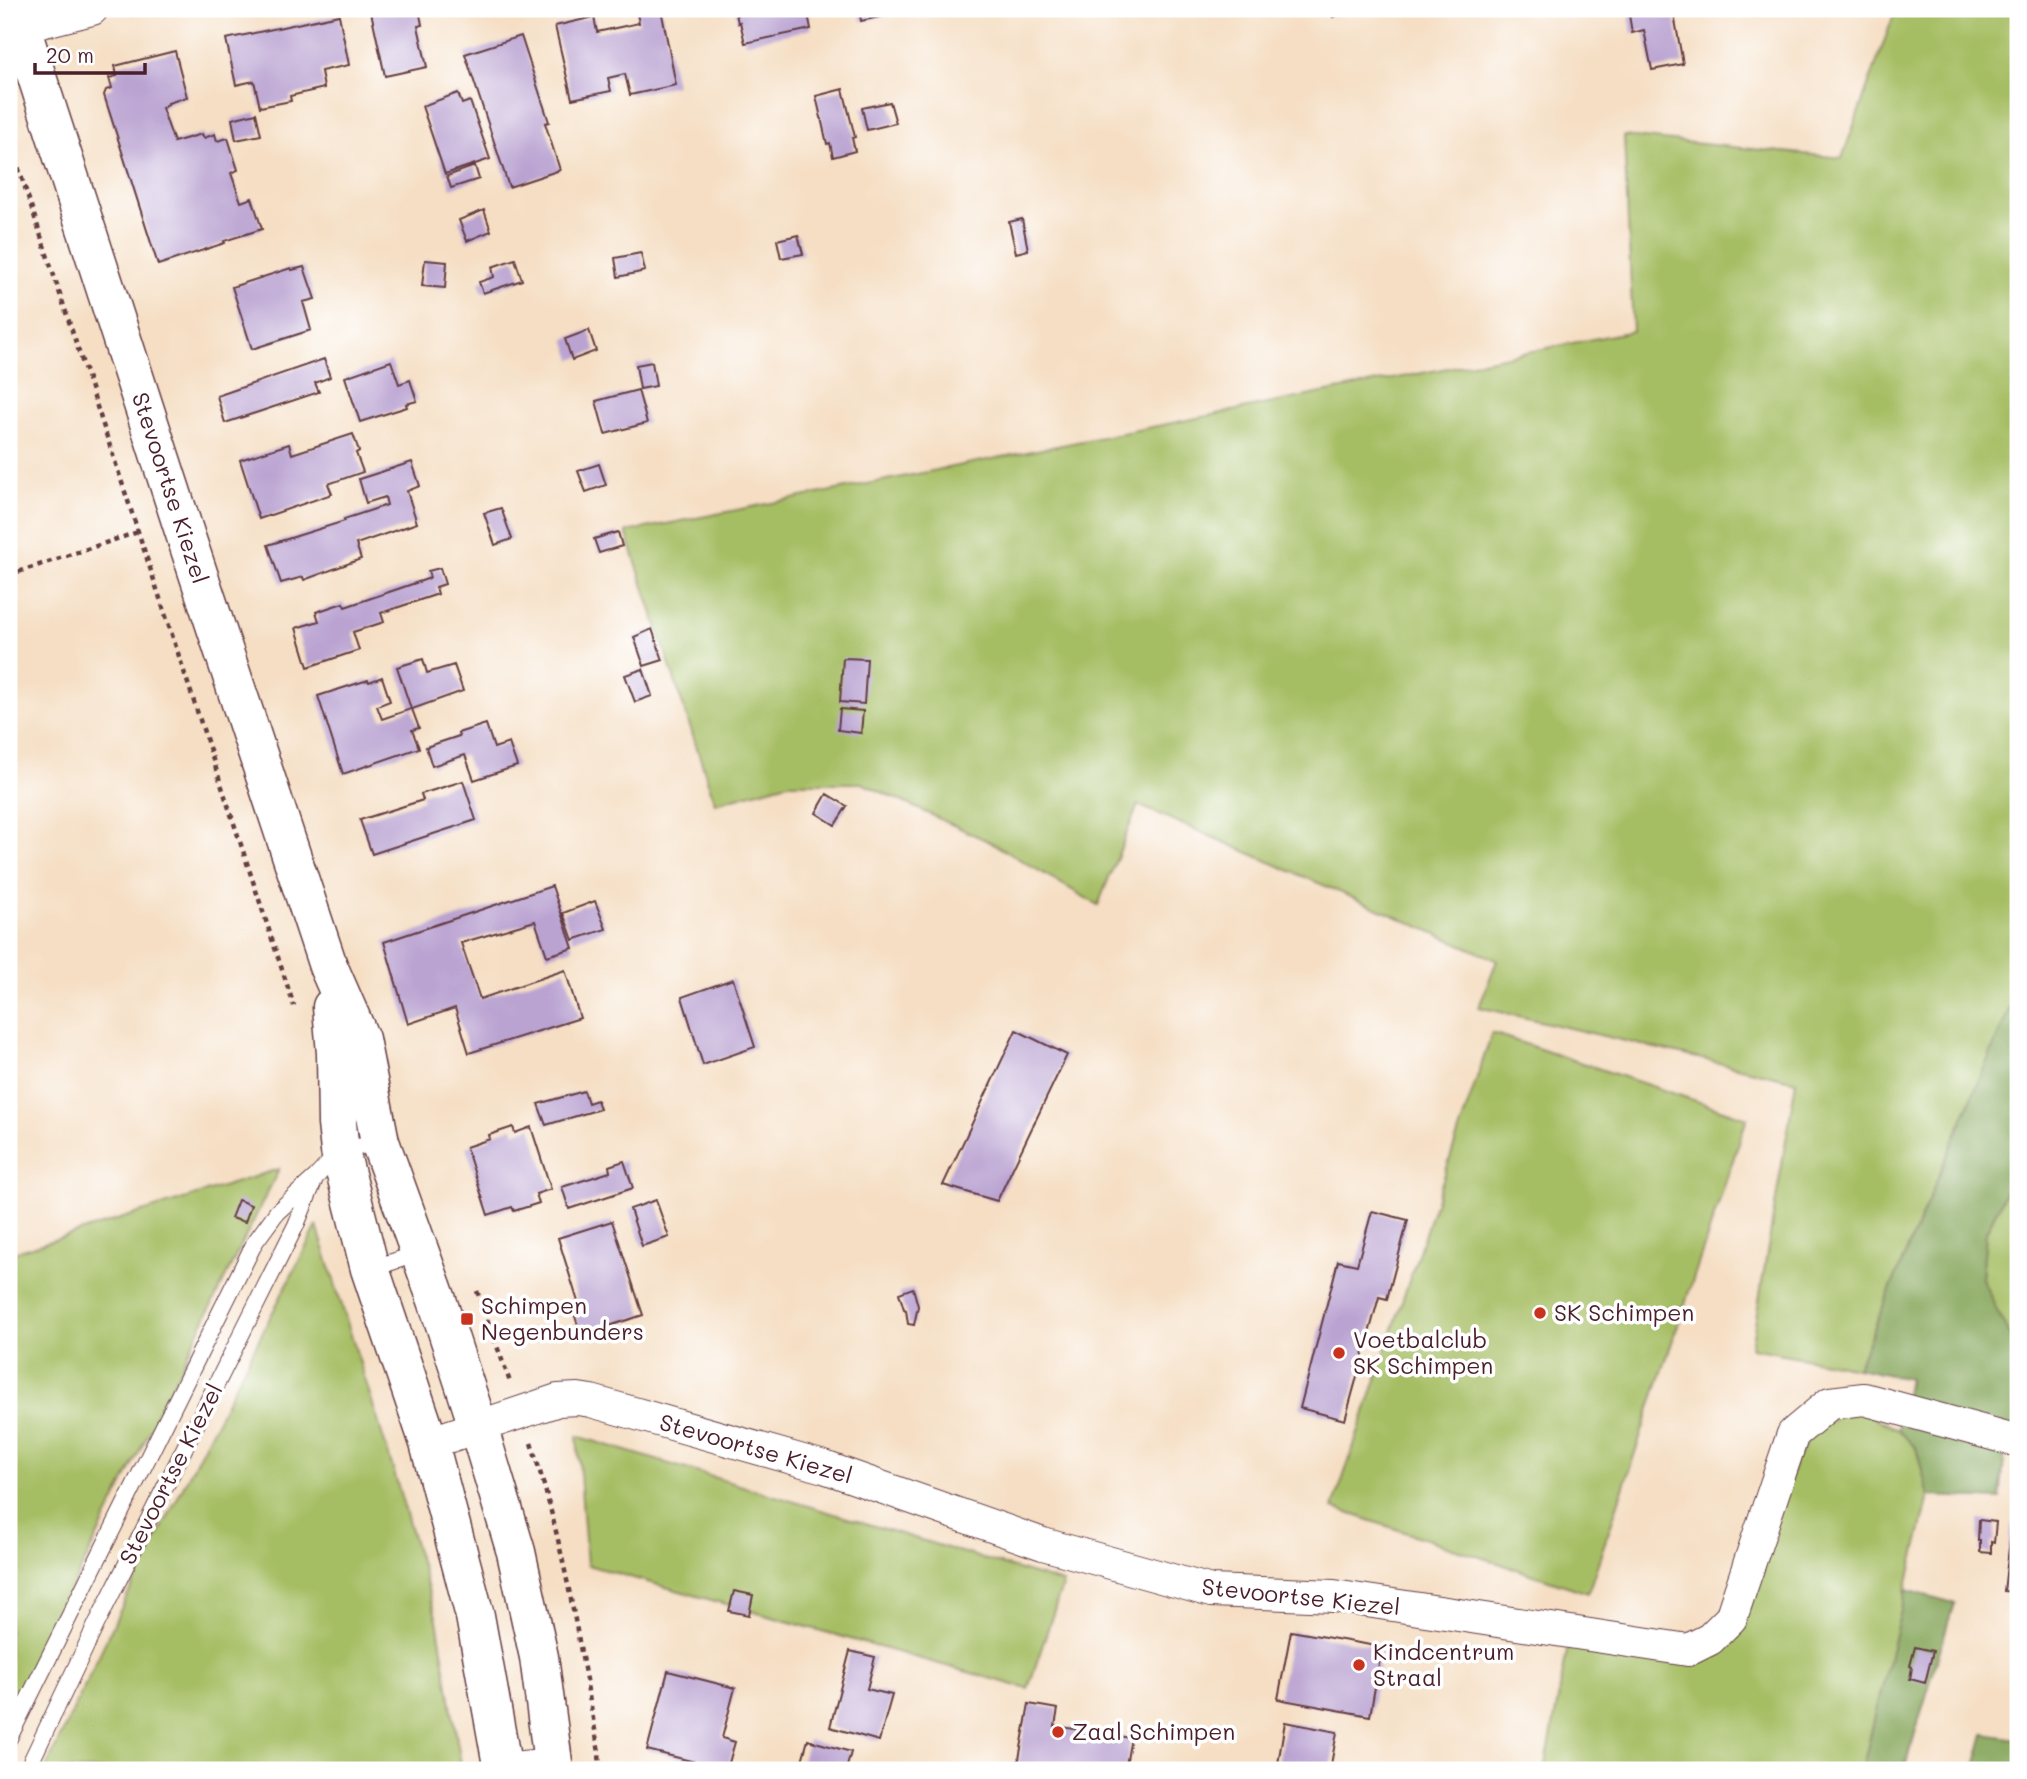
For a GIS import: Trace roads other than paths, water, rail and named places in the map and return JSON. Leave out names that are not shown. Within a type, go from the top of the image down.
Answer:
[{"type":"main road","name":"Stevoortse Kiezel","points":[[18,18],[328,966],[360,1039],[380,1142],[478,1426],[516,1552],[539,1657],[553,1763]]},
{"type":"main road","name":"Stevoortse Kiezel","points":[[328,966],[337,1053],[337,1124],[328,1164],[370,1269],[429,1443],[475,1616],[502,1766]]},
{"type":"street","points":[[18,18],[92,9]]},
{"type":"street","name":"Stevoortse Kiezel","points":[[429,1443],[558,1400],[591,1401],[824,1467],[1043,1544],[1211,1591],[1334,1596],[1688,1650],[1710,1639],[1731,1618],[1793,1434],[1830,1403],[1864,1399],[2018,1441]]},
{"type":"lane","name":"Stevoortse Kiezel","points":[[9,1738],[255,1242],[277,1212],[328,1164],[380,1142]]},
{"type":"lane","name":"Stevoortse Kiezel","points":[[26,1770],[328,1164]]},
{"type":"lane","points":[[370,1269],[420,1253]]},
{"type":"lane","points":[[502,1766],[553,1763]]},
{"type":"place","name":"SK Schimpen","points":[[1540,1313]]},
{"type":"place","name":"Schimpen Negenbunders","points":[[467,1319]]},
{"type":"place","name":"Voetbalclub SK Schimpen","points":[[1339,1353]]},
{"type":"place","name":"Kindcentrum Straal","points":[[1359,1665]]},
{"type":"place","name":"Zaal Schimpen","points":[[1058,1732]]}]
